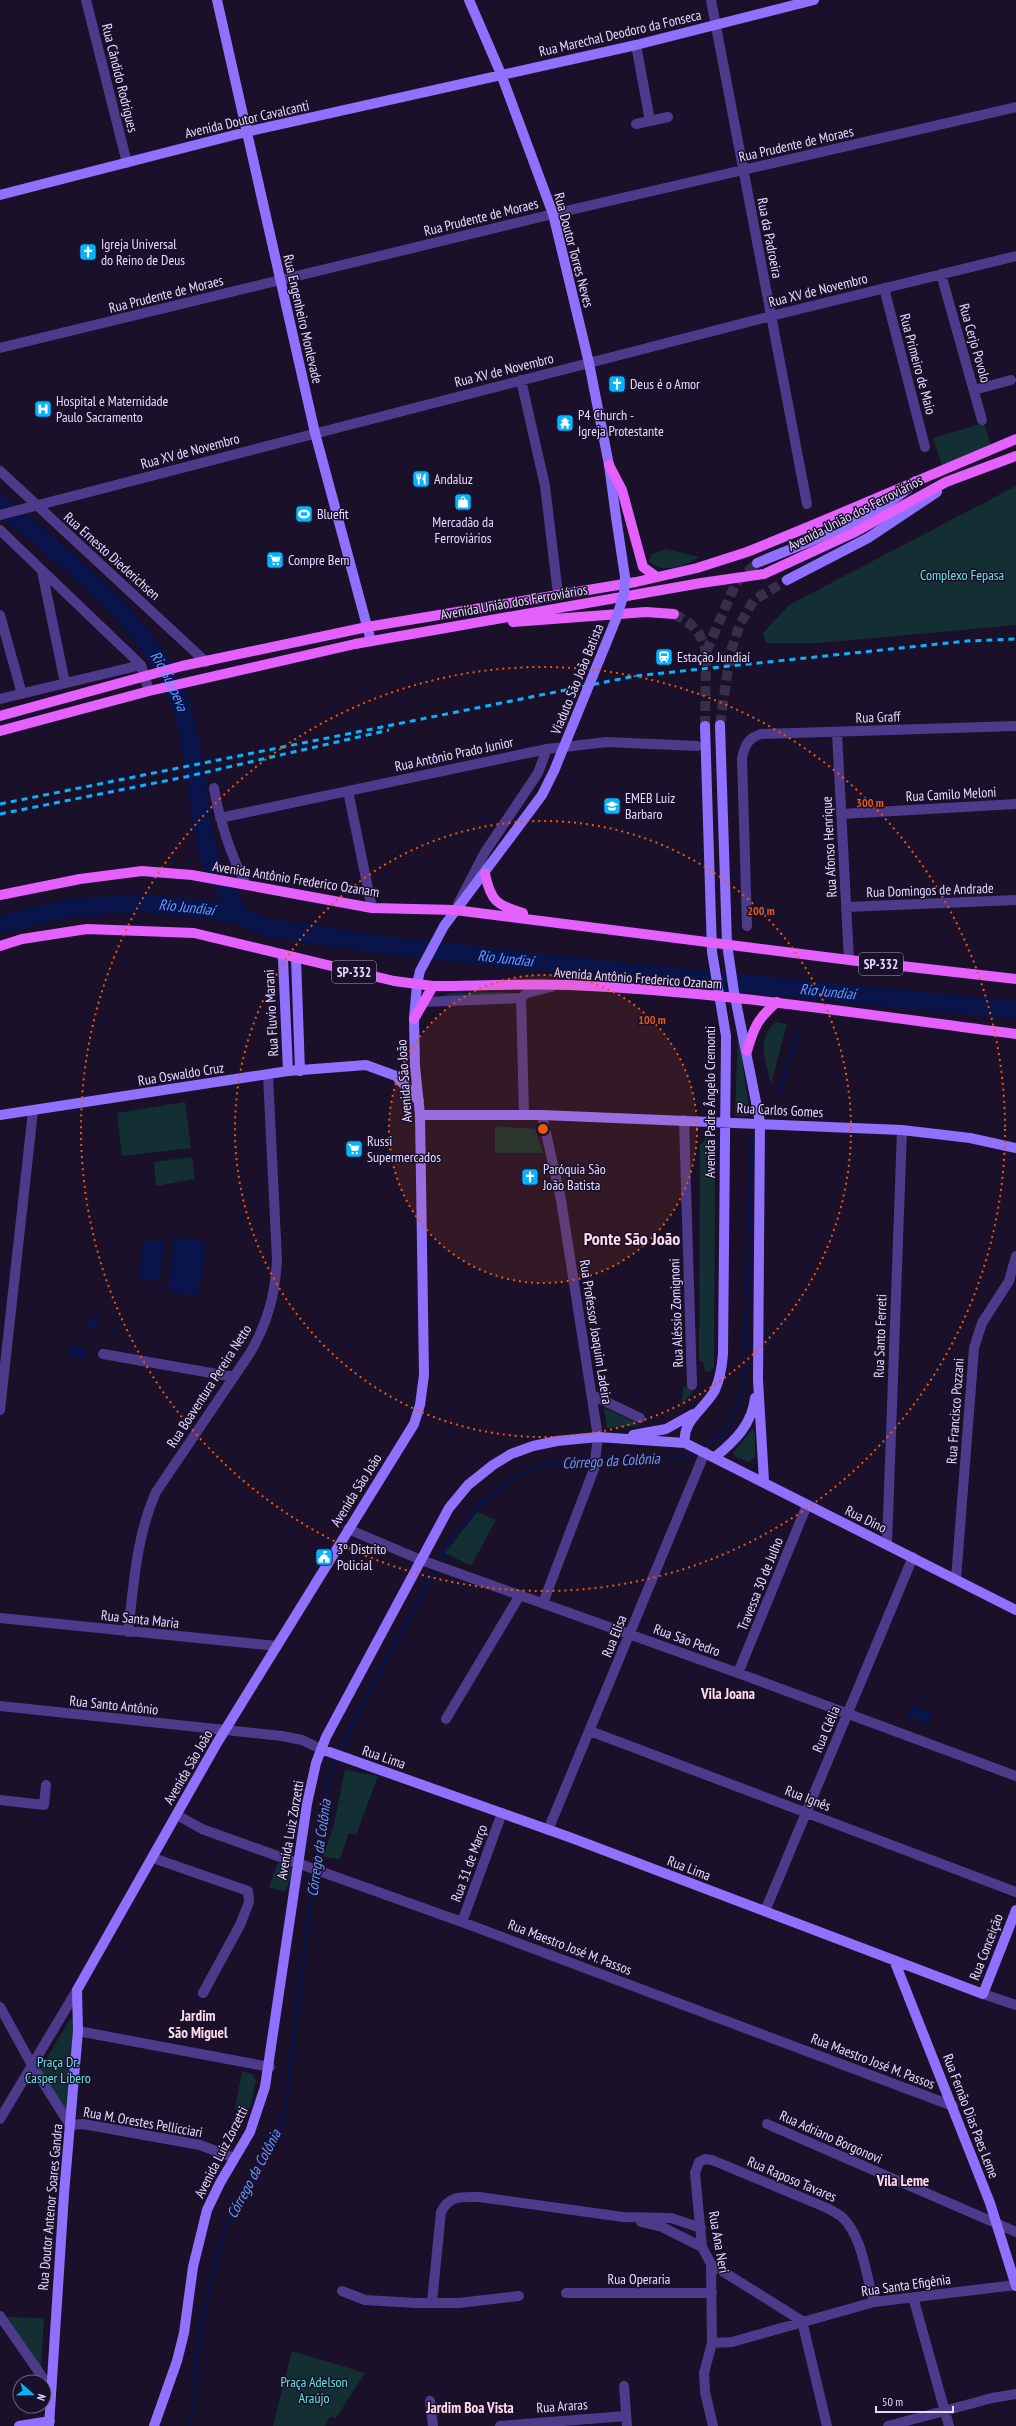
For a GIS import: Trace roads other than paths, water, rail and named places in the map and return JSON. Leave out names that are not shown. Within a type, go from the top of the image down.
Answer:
[{"type":"main road","name":"Rua Engenheiro Monlevade","points":[[217,0],[315,433],[371,641]]},
{"type":"main road","name":"Rua Doutor Torres Neves","points":[[469,0],[501,74],[553,214],[589,362],[609,466],[616,517]]},
{"type":"main road","name":"Rua Marechal Deodoro da Fonseca","points":[[501,74],[636,45],[814,0]]},
{"type":"main road","name":"Avenida Doutor Cavalcanti","points":[[0,195],[246,132],[445,88],[501,74]]},
{"type":"main road","name":"Avenida União dos Ferroviários","points":[[0,716],[182,666],[368,627],[657,577],[697,568],[748,552],[1016,439]]},
{"type":"main road","name":"Avenida União dos Ferroviários","points":[[0,732],[149,691],[164,689],[188,682],[371,641],[701,583],[764,574],[853,533],[946,482],[962,478],[1016,456]]},
{"type":"main road","points":[[609,466],[622,490],[643,567],[657,577]]},
{"type":"main road","points":[[787,580],[868,538],[929,496],[962,478]]},
{"type":"main road","points":[[757,563],[845,525],[901,496],[916,481]]},
{"type":"main road","name":"Viaduto São João Batista","points":[[510,838],[542,795],[554,772],[616,619],[624,594],[625,576],[616,517]]},
{"type":"main road","points":[[457,626],[646,612],[674,614]]},
{"type":"main road","points":[[720,725],[728,955],[760,1122],[758,1380],[764,1481]]},
{"type":"main road","name":"Avenida Padre Ângelo Cremonti","points":[[689,1444],[685,1429],[715,1391],[720,1376],[723,1354],[726,1036],[712,947],[705,726]]},
{"type":"main road","name":"Avenida São João","points":[[77,1990],[226,1731],[348,1529],[414,1424],[420,1405],[424,1375],[420,1115],[415,1066],[414,1019],[417,984],[420,971],[444,926],[455,910],[485,874],[510,838]]},
{"type":"main road","name":"Avenida Antônio Frederico Ozanam","points":[[0,895],[80,878],[142,871],[192,876],[230,882],[372,908],[455,910],[544,920],[712,947],[727,944],[849,960],[1016,979]]},
{"type":"main road","points":[[485,874],[488,888],[494,900],[501,906],[544,920]]},
{"type":"main road","name":"Avenida Antônio Frederico Ozanam","points":[[0,946],[22,939],[87,929],[132,929],[194,933],[394,981],[433,986],[569,985],[720,994],[1016,1034]]},
{"type":"main road","name":"Rua Fluvio Marani","points":[[280,954],[283,960],[288,1071]]},
{"type":"main road","name":"Rua Fluvio Marani","points":[[296,958],[300,1070]]},
{"type":"main road","points":[[414,1019],[433,986]]},
{"type":"main road","points":[[747,1051],[754,1028],[762,1016],[777,1002]]},
{"type":"main road","name":"Rua Oswaldo Cruz","points":[[0,1115],[288,1071],[366,1065],[396,1076],[419,1102]]},
{"type":"main road","name":"Rua Carlos Gomes","points":[[420,1115],[524,1114],[724,1122],[760,1122],[902,1130],[970,1138],[1016,1148]]},
{"type":"main road","points":[[715,1457],[743,1430],[751,1416],[758,1380]]},
{"type":"main road","name":"Avenida Padre Ângelo Cremonti","points":[[620,1437],[666,1429],[679,1423],[706,1402]]},
{"type":"main road","name":"Avenida Luiz Zorzetti","points":[[154,2426],[177,2361],[184,2333],[193,2267],[207,2210],[252,2126],[270,2067],[297,1863],[307,1804],[325,1750],[421,1560],[449,1508],[468,1485],[493,1465],[511,1454],[533,1446],[598,1437],[620,1437],[689,1444],[704,1451]]},
{"type":"main road","name":"Rua Dino","points":[[704,1451],[764,1481],[807,1505],[1016,1610]]},
{"type":"main road","name":"Rua Lima","points":[[325,1750],[548,1830],[983,1994]]},
{"type":"main road","name":"Rua Conceição","points":[[983,1994],[1016,1910]]},
{"type":"main road","name":"Rua Fernão Dias Paes Leme","points":[[894,1960],[999,2226],[1016,2285]]},
{"type":"main road","name":"Rua Doutor Antenor Soares Gandra","points":[[51,2374],[70,2125],[74,2097],[78,2031],[77,1990]]},
{"type":"main road","points":[[19,2426],[50,2424]]},
{"type":"street","name":"Rua Cândido Rodrigues","points":[[86,0],[127,163]]},
{"type":"street","name":"Rua da Padroeira","points":[[711,0],[717,25],[807,504]]},
{"type":"street","points":[[636,45],[650,121]]},
{"type":"street","name":"Rua Prudente de Moraes","points":[[0,348],[553,214],[744,172],[1016,107]]},
{"type":"street","points":[[636,124],[668,117]]},
{"type":"street","name":"Rua XV de Novembro","points":[[0,515],[589,362],[1016,256]]},
{"type":"street","name":"Rua Cerjo Povolo","points":[[941,274],[982,420]]},
{"type":"street","name":"Rua Primeiro de Maio","points":[[884,288],[925,447]]},
{"type":"street","points":[[522,380],[545,486],[558,594]]},
{"type":"street","points":[[974,390],[1011,380]]},
{"type":"street","name":"Rua Ernesto Diederichsen","points":[[0,471],[32,507],[206,662]]},
{"type":"street","points":[[0,530],[141,664],[146,676],[149,691]]},
{"type":"street","points":[[42,571],[65,683]]},
{"type":"street","points":[[0,615],[22,694]]},
{"type":"street","points":[[0,699],[141,664]]},
{"type":"street","name":"Rua Graff","points":[[748,926],[742,758],[745,745],[752,737],[761,734],[837,733],[1016,726]]},
{"type":"street","name":"Rua Afonso Henrique","points":[[837,733],[849,960]]},
{"type":"street","name":"Rua Antônio Prado Junior","points":[[220,818],[547,749],[607,742],[697,746]]},
{"type":"street","name":"Avenida São João","points":[[455,910],[485,852],[538,772],[547,749]]},
{"type":"street","points":[[214,788],[220,818],[232,856],[246,885]]},
{"type":"street","points":[[348,791],[372,908]]},
{"type":"street","name":"Rua Camilo Meloni","points":[[841,814],[1016,804]]},
{"type":"street","name":"Rua Domingos de Andrade","points":[[846,907],[1016,900]]},
{"type":"street","points":[[424,1002],[521,998],[539,989],[569,985]]},
{"type":"street","points":[[521,998],[524,1114]]},
{"type":"street","name":"Rua Boaventura Pereira Netto","points":[[128,1632],[139,1538],[146,1515],[156,1492],[234,1377],[263,1331],[275,1287],[276,1206],[268,1075]]},
{"type":"street","points":[[0,1410],[33,1111]]},
{"type":"street","name":"Rua Professor Joaquim Ladeira","points":[[542,1115],[561,1200],[598,1437],[594,1470],[543,1604]]},
{"type":"street","name":"Rua Aléssio Zomignoni","points":[[684,1120],[692,1385]]},
{"type":"street","name":"Rua Santo Ferreti","points":[[887,1544],[902,1130]]},
{"type":"street","name":"Rua Francisco Pozzani","points":[[956,1579],[974,1348],[982,1323],[1009,1281],[1016,1256]]},
{"type":"street","points":[[103,1354],[234,1377]]},
{"type":"street","points":[[592,1395],[640,1418]]},
{"type":"street","name":"Rua Elisa","points":[[548,1830],[704,1451]]},
{"type":"street","name":"Travessa 30 de Julho","points":[[738,1674],[807,1505]]},
{"type":"street","name":"Rua São Pedro","points":[[348,1529],[431,1564],[629,1634],[1016,1776]]},
{"type":"street","name":"Rua Clélia","points":[[765,1911],[913,1557]]},
{"type":"street","points":[[446,1719],[520,1595]]},
{"type":"street","name":"Rua Santa Maria","points":[[0,1618],[277,1646]]},
{"type":"street","name":"Rua Santo Antônio","points":[[0,1706],[226,1731]]},
{"type":"street","points":[[226,1731],[302,1740],[325,1750]]},
{"type":"street","name":"Rua Ignês","points":[[590,1731],[1016,1892]]},
{"type":"street","points":[[0,1800],[44,1805],[46,1785]]},
{"type":"street","name":"Rua 31 de Março","points":[[462,1922],[502,1813]]},
{"type":"street","name":"Rua Maestro José M. Passos","points":[[177,1815],[202,1829],[462,1922],[952,2106]]},
{"type":"street","points":[[152,1858],[248,1891],[249,1902],[240,1926],[203,1993]]},
{"type":"street","name":"Avenida São João","points":[[0,2119],[77,1990]]},
{"type":"street","name":"Rua Lima","points":[[983,1994],[1016,2005]]},
{"type":"street","points":[[0,2007],[32,2065],[70,2125]]},
{"type":"street","points":[[78,2031],[270,2067]]},
{"type":"street","points":[[54,2100],[67,2101],[74,2097]]},
{"type":"street","name":"Rua M. Orestes Pellicciari","points":[[70,2125],[83,2124],[200,2145],[234,2158]]},
{"type":"street","name":"Rua Adriano Borgonovi","points":[[767,2124],[999,2226],[1016,2232]]},
{"type":"street","name":"Rua Ana Neri","points":[[712,2160],[705,2159],[699,2162],[696,2166],[702,2247],[711,2264],[712,2343],[704,2373],[705,2392],[713,2426]]},
{"type":"street","name":"Rua Raposo Tavares","points":[[712,2160],[827,2208],[842,2217],[851,2227],[856,2240],[874,2302]]},
{"type":"street","points":[[432,2302],[441,2212],[445,2204],[457,2197],[479,2197],[624,2217],[671,2218],[701,2228]]},
{"type":"street","points":[[624,2217],[662,2227],[702,2247]]},
{"type":"street","points":[[711,2264],[802,2322],[827,2426]]},
{"type":"street","name":"Rua Santa Efigênia","points":[[712,2343],[732,2342],[874,2302],[1016,2285]]},
{"type":"street","points":[[342,2291],[365,2300],[415,2303],[459,2303],[519,2296]]},
{"type":"street","name":"Rua Operaria","points":[[566,2293],[712,2293]]},
{"type":"street","points":[[913,2297],[949,2426]]},
{"type":"street","points":[[0,2316],[40,2374]]},
{"type":"street","points":[[624,2386],[626,2421]]},
{"type":"street","points":[[888,2426],[945,2412],[992,2398],[1016,2394]]},
{"type":"street","points":[[430,2401],[433,2426]]},
{"type":"street","name":"Rua Araras","points":[[500,2426],[626,2421]]},
{"type":"waterway","name":"Rio Guapeva","points":[[0,504],[56,551],[112,602],[136,629],[158,659],[175,691],[187,726],[202,823],[211,862],[240,916]]},
{"type":"waterway","name":"Rio Jundiaí","points":[[0,925],[68,908],[143,903],[205,909],[240,916],[268,928],[383,945],[645,974],[1016,1010]]},
{"type":"waterway","name":"Córrego da Colônia","points":[[779,1093],[799,1031]]},
{"type":"waterway","name":"Córrego da Colônia","points":[[703,1449],[713,1442],[728,1427],[739,1401],[744,1378],[752,1138]]},
{"type":"waterway","name":"Córrego da Colônia","points":[[315,1866],[330,1775],[347,1734],[450,1541],[481,1504],[509,1481],[538,1467],[571,1460],[683,1458],[698,1452]]},
{"type":"waterway","name":"Córrego da Colônia","points":[[188,2426],[193,2407],[199,2337],[208,2293],[223,2235],[227,2222],[240,2196],[276,2137],[286,2105],[314,1872]]},
{"type":"tunnel","points":[[705,726],[706,652],[736,583],[757,563]]},
{"type":"tunnel","points":[[720,725],[730,654],[740,624],[754,600],[787,580]]},
{"type":"tunnel","points":[[674,614],[687,621],[699,633],[706,652]]},
{"type":"railway","points":[[0,804],[635,676],[967,641],[1016,639]]},
{"type":"railway","points":[[0,814],[185,777],[389,730]]},
{"type":"place","name":"Igreja Universal do Reino de Deus","points":[[88,252]]},
{"type":"place","name":"Deus é o Amor","points":[[617,384]]},
{"type":"place","name":"Hospital e Maternidade Paulo Sacramento","points":[[43,409]]},
{"type":"place","name":"P4 Church - Igreja Protestante","points":[[565,423]]},
{"type":"place","name":"Andaluz","points":[[421,479]]},
{"type":"place","name":"Mercadão da Ferroviários","points":[[463,502]]},
{"type":"place","name":"Bluefit","points":[[304,514]]},
{"type":"place","name":"Compre Bem","points":[[275,560]]},
{"type":"place","name":"Estação Jundiaí","points":[[664,657]]},
{"type":"place","name":"EMEB Luiz Barbaro","points":[[612,806]]},
{"type":"place","name":"Russi Supermercados","points":[[354,1149]]},
{"type":"place","name":"Paróquia São João Batista","points":[[530,1177]]},
{"type":"place","name":"3º Distrito Policial","points":[[324,1557]]},
{"type":"district","name":"Ponte São João","points":[[632,1239]]},
{"type":"district","name":"Vila Joana","points":[[728,1694]]},
{"type":"district","name":"Jardim São Miguel","points":[[198,2024]]},
{"type":"district","name":"Vila Leme","points":[[903,2181]]},
{"type":"district","name":"Jardim Boa Vista","points":[[470,2408]]},
{"type":"park label","name":"Complexo Fepasa","points":[[962,575]]},
{"type":"park label","name":"Praça Dr. Casper Líbero","points":[[58,2070]]},
{"type":"park label","name":"Praça Adelson Araújo","points":[[314,2390]]}]
